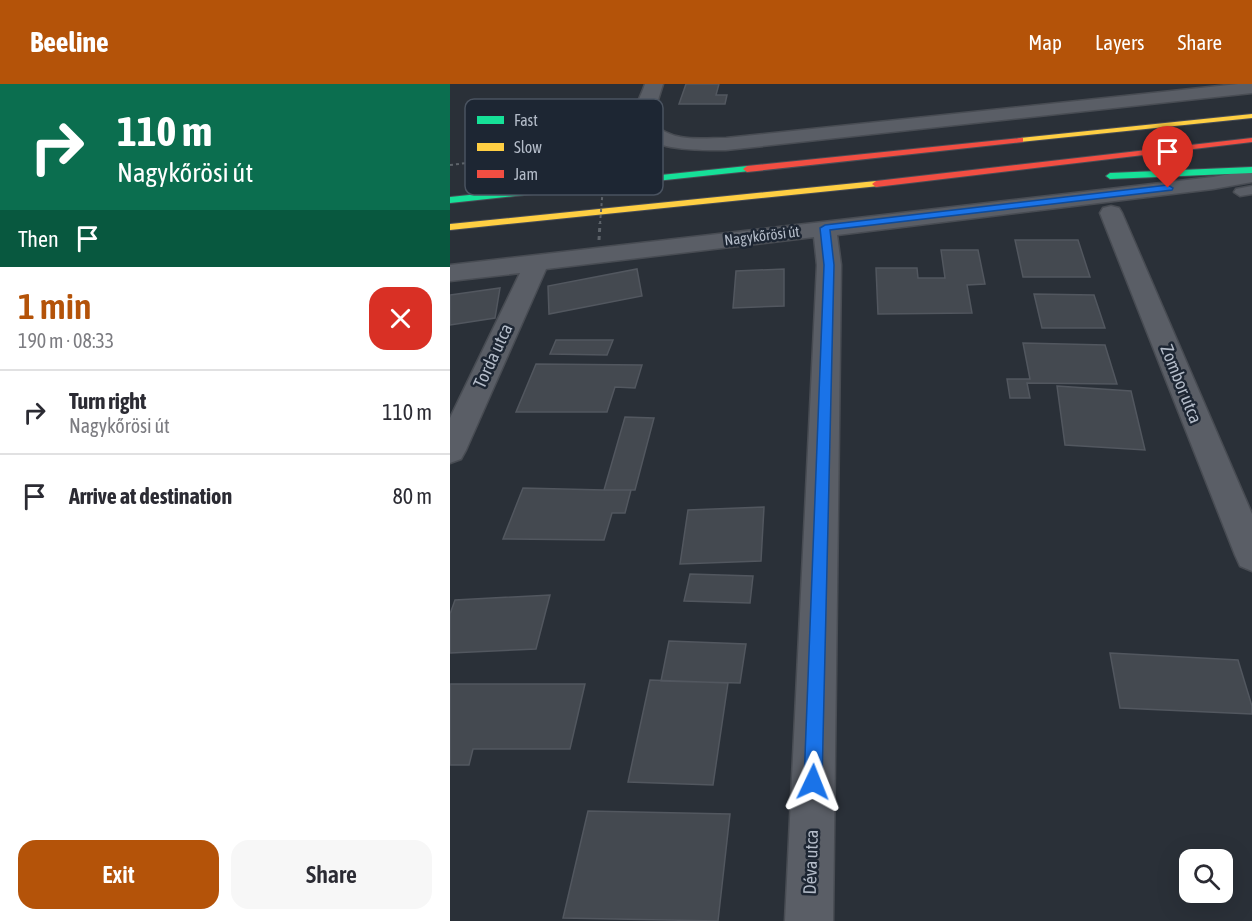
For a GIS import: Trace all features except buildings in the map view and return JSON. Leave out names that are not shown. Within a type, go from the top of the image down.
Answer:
[{"type":"main road","points":[[663,178],[1252,116]]},
{"type":"main road","points":[[450,227],[902,181],[1252,140]]},
{"type":"main road","points":[[1094,177],[1252,170]]},
{"type":"main road","points":[[902,181],[1058,177]]},
{"type":"main road","points":[[450,200],[498,195]]},
{"type":"street","points":[[649,99],[654,84]]},
{"type":"street","points":[[663,138],[689,144],[726,144],[1252,88]]},
{"type":"street","name":"Nagykőrösi út","points":[[450,273],[1214,183],[1248,186]]},
{"type":"street","name":"Zombor utca","points":[[1111,213],[1252,555]]},
{"type":"street","name":"Déva utca","points":[[809,921],[829,265],[825,228]]},
{"type":"street","name":"Torda utca","points":[[450,450],[537,262]]},
{"type":"path","points":[[663,140],[667,140]]},
{"type":"path","points":[[450,165],[465,163]]},
{"type":"path","points":[[599,240],[602,195]]},
{"type":"traffic: fast","points":[[663,178],[747,169]]},
{"type":"traffic: fast","points":[[1110,176],[1252,170]]},
{"type":"traffic: fast","points":[[450,200],[498,195]]},
{"type":"traffic: slow","points":[[1020,140],[1252,116]]},
{"type":"traffic: slow","points":[[450,227],[876,184]]},
{"type":"traffic: jam","points":[[747,169],[1020,140]]},
{"type":"traffic: jam","points":[[876,184],[1252,140]]},
{"type":"route","points":[[813,782],[829,265],[825,228],[1168,188]]}]
